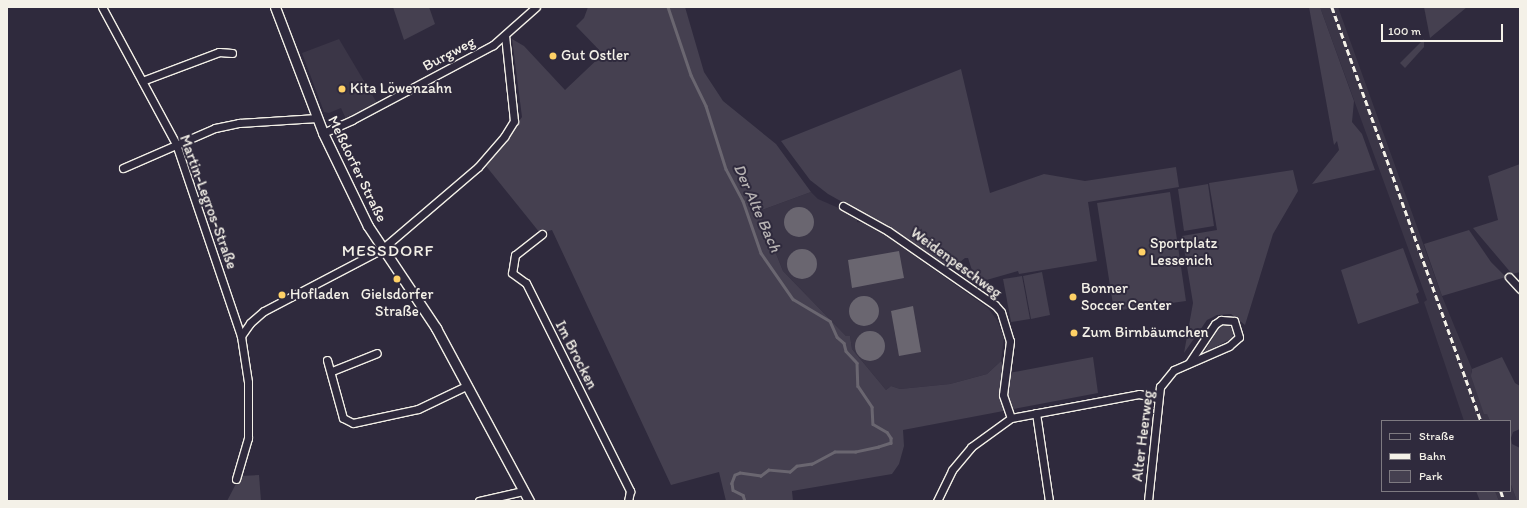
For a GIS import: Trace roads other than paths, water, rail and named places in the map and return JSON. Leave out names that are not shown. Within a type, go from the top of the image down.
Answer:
[{"type":"street","name":"Martin-Legros-Straße","points":[[102,7],[176,144],[241,336]]},
{"type":"street","name":"Meßdorfer Straße","points":[[275,7],[323,133],[382,250],[436,328],[528,501]]},
{"type":"street","name":"Burgweg","points":[[323,133],[352,120],[505,36],[536,7]]},
{"type":"street","points":[[236,479],[248,438],[248,382],[241,336],[250,323],[264,311],[382,250],[478,167],[514,121],[505,36]]},
{"type":"street","points":[[142,81],[219,52],[232,53]]},
{"type":"street","points":[[123,168],[215,128],[239,123],[317,118]]},
{"type":"street","name":"Weidenpeschweg","points":[[843,206],[888,231],[995,305],[1001,312],[1010,341],[1003,395],[1011,418]]},
{"type":"street","name":"Im Brocken","points":[[542,234],[515,255],[512,273],[526,283],[630,491],[628,501]]},
{"type":"street","points":[[1509,277],[1520,289]]},
{"type":"street","name":"Alter Heerweg","points":[[1148,501],[1157,398],[1160,387],[1174,370],[1189,364],[1229,346],[1239,337],[1234,321],[1221,320],[1215,324],[1189,364]]},
{"type":"street","points":[[332,371],[377,353]]},
{"type":"street","points":[[327,360],[332,371],[343,418],[353,423],[418,409],[466,386]]},
{"type":"street","points":[[937,501],[952,470],[971,447],[1011,418],[1139,394],[1157,398]]},
{"type":"street","points":[[1036,413],[1049,501]]},
{"type":"street","points":[[479,501],[523,491]]},
{"type":"waterway","name":"Der Alte Bach","points":[[668,7],[691,75],[706,106],[726,169],[743,201],[761,253],[793,299],[830,321],[837,337],[844,343],[846,351],[857,363],[858,386],[872,407],[873,424],[887,432],[891,438],[891,443],[856,452],[835,452],[812,464],[797,466],[790,472],[769,470],[761,476],[740,473],[735,475],[732,483],[733,490],[743,495],[745,501]]},
{"type":"railway","points":[[1332,7],[1481,420]]},
{"type":"railway","points":[[1501,492],[1504,501]]},
{"type":"place","name":"Gut Ostler","points":[[553,56]]},
{"type":"place","name":"Kita Löwenzahn","points":[[342,89]]},
{"type":"place","name":"Sportplatz Lessenich","points":[[1142,252]]},
{"type":"place","name":"Gielsdorfer Straße","points":[[397,279]]},
{"type":"place","name":"Hofladen","points":[[282,295]]},
{"type":"place","name":"Bonner Soccer Center","points":[[1073,297]]},
{"type":"place","name":"Zum Birnbäumchen","points":[[1074,333]]},
{"type":"district","name":"MESSDORF","points":[[388,251]]}]
